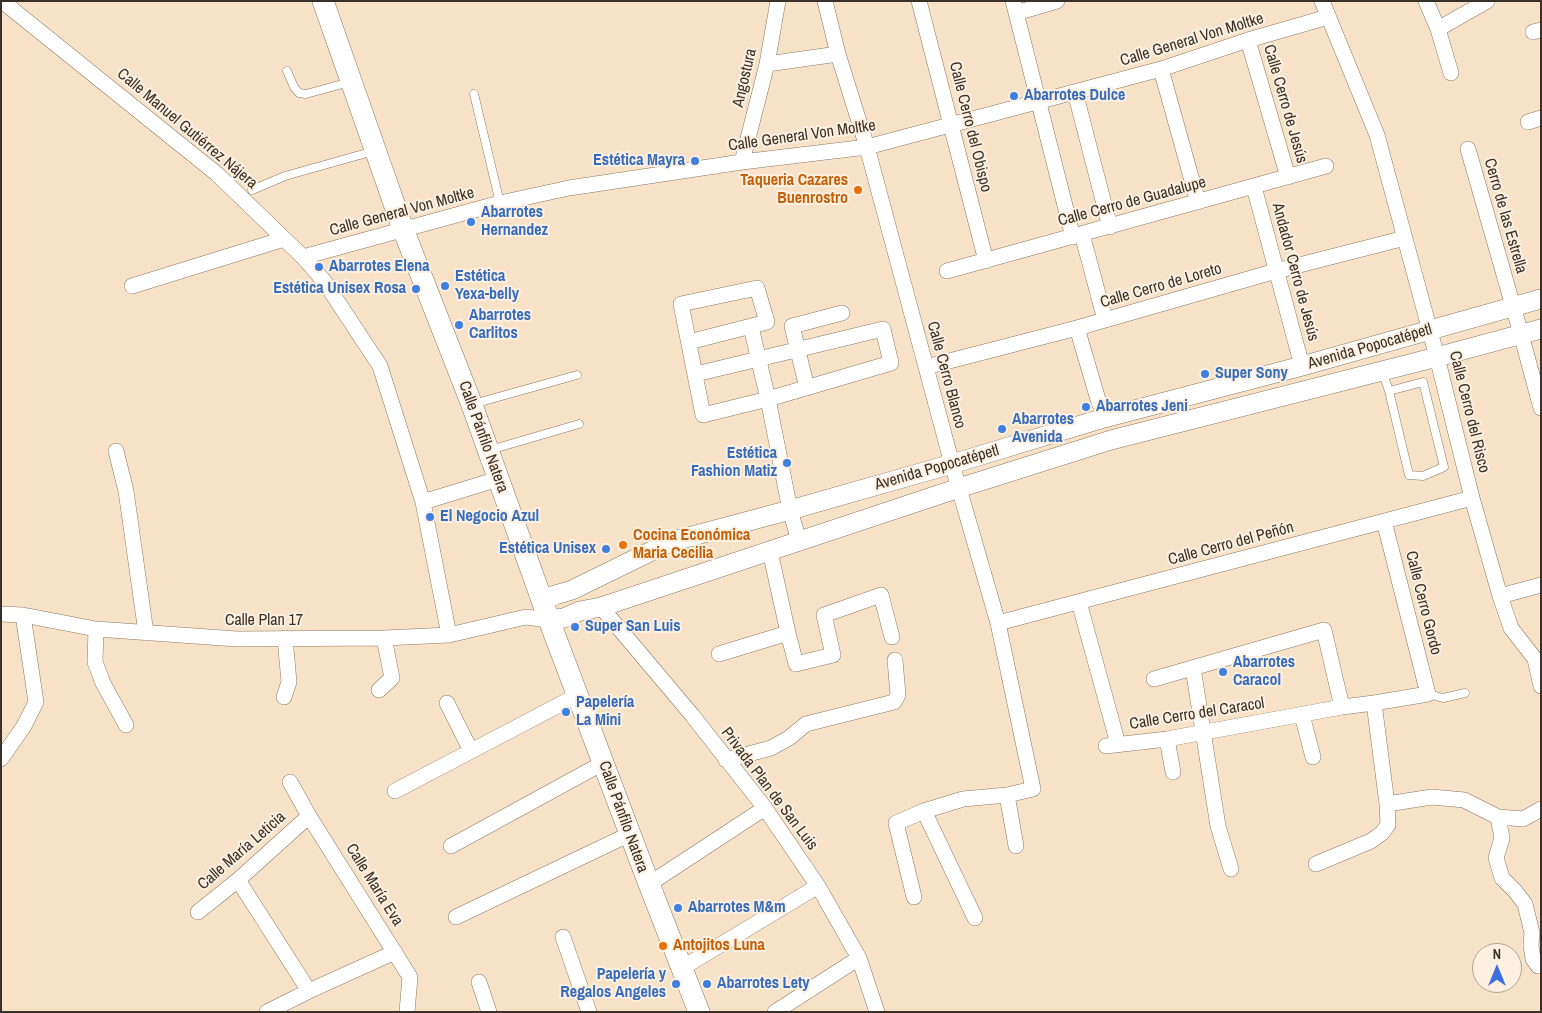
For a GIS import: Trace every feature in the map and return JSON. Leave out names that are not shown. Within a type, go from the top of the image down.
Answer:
[{"type":"main road","name":"Calle Pánfilo Natera","points":[[323,1],[403,229],[472,405],[546,611],[699,1012]]},
{"type":"street","name":"Calle Manuel Gutiérrez Nájera","points":[[2,1],[217,174],[303,257],[324,281],[380,366],[423,502],[449,635]]},
{"type":"street","name":"Angostura","points":[[742,162],[767,64],[778,1]]},
{"type":"street","name":"Calle Cerro Blanco","points":[[825,1],[838,54],[867,147],[952,464],[998,623],[1033,789],[1007,795]]},
{"type":"street","name":"Calle Cerro del Obispo","points":[[920,1],[986,261]]},
{"type":"street","points":[[1058,1],[1014,7],[1037,101],[1104,320]]},
{"type":"street","name":"Calle Cerro del Risco","points":[[1322,1],[1377,135],[1430,329],[1472,498],[1500,596],[1511,628],[1535,659],[1541,686]]},
{"type":"street","points":[[1426,1],[1438,29],[1451,73]]},
{"type":"street","points":[[1438,29],[1487,1]]},
{"type":"street","name":"Calle General Von Moltke","points":[[303,257],[500,203],[569,188],[742,162],[867,147],[1161,69],[1248,40],[1328,17]]},
{"type":"street","name":"Calle Cerro de Jesús","points":[[1248,40],[1288,177]]},
{"type":"street","points":[[767,64],[838,54]]},
{"type":"street","points":[[1161,69],[1198,202]]},
{"type":"street","points":[[1075,92],[1110,227]]},
{"type":"street","name":"Cerro de las Estrella","points":[[1468,149],[1541,408]]},
{"type":"street","name":"Calle Cerro de Guadalupe","points":[[947,271],[1326,166]]},
{"type":"street","name":"Andador Cerro de Jesús","points":[[1254,187],[1302,366]]},
{"type":"street","name":"Calle Cerro de Loreto","points":[[926,366],[1077,328],[1276,271],[1405,238]]},
{"type":"street","points":[[132,286],[284,239]]},
{"type":"street","points":[[689,342],[767,322],[758,288],[681,304],[704,415],[768,399],[891,363],[883,329],[696,374]]},
{"type":"street","name":"Avenida Popocatépetl","points":[[1541,299],[1302,366],[1104,418],[952,464],[670,542],[572,590],[555,595],[546,611],[564,618],[580,611],[601,607],[959,488],[1111,440],[1541,329]]},
{"type":"street","points":[[807,388],[792,326],[842,313]]},
{"type":"street","points":[[751,327],[768,399],[790,510],[799,541]]},
{"type":"street","points":[[1077,328],[1099,403]]},
{"type":"street","points":[[1208,391],[1213,414]]},
{"type":"street","points":[[116,451],[126,491],[146,633]]},
{"type":"street","points":[[423,502],[498,479]]},
{"type":"street","name":"Calle Cerro del Peñón","points":[[998,623],[1472,498]]},
{"type":"street","name":"Calle Cerro Gordo","points":[[1384,521],[1428,694]]},
{"type":"street","points":[[770,550],[796,664],[833,656],[824,615],[881,595],[892,637]]},
{"type":"street","points":[[1500,596],[1541,585]]},
{"type":"street","points":[[572,590],[580,611]]},
{"type":"street","name":"Calle Cerro del Caracol","points":[[1079,602],[1112,745],[1167,739],[1342,707],[1428,694]]},
{"type":"street","name":"Privada Plan de San Luis","points":[[601,607],[692,715],[765,808],[818,886],[859,958],[877,1012]]},
{"type":"street","name":"Calle Plan 17","points":[[1,614],[23,615],[96,629],[237,639],[384,638],[449,635],[546,611]]},
{"type":"street","points":[[1,760],[24,726],[36,702],[23,615]]},
{"type":"street","points":[[96,629],[95,662],[103,683],[126,725]]},
{"type":"street","points":[[1154,679],[1324,630],[1342,707]]},
{"type":"street","points":[[719,654],[788,633]]},
{"type":"street","points":[[284,697],[289,682],[285,638]]},
{"type":"street","points":[[379,690],[392,678],[384,638]]},
{"type":"street","points":[[726,760],[771,748],[790,738],[806,724],[894,702],[898,695],[894,660]]},
{"type":"street","points":[[1193,668],[1218,826],[1231,869]]},
{"type":"street","points":[[395,791],[578,695]]},
{"type":"street","points":[[447,703],[471,751]]},
{"type":"street","points":[[1316,864],[1371,841],[1382,833],[1388,825],[1374,703]]},
{"type":"street","points":[[1302,715],[1313,757]]},
{"type":"street","points":[[1167,739],[1172,772]]},
{"type":"street","points":[[451,846],[604,763]]},
{"type":"street","name":"Calle María Eva","points":[[290,782],[309,816],[410,977],[406,1012]]},
{"type":"street","points":[[914,897],[896,823],[924,811],[963,799],[1007,795],[1016,846]]},
{"type":"street","points":[[1387,804],[1432,797],[1464,800],[1498,817],[1523,819],[1541,809]]},
{"type":"street","points":[[649,884],[765,808]]},
{"type":"street","points":[[924,811],[975,918]]},
{"type":"street","name":"Calle María Leticia","points":[[198,912],[238,880],[309,816]]},
{"type":"street","points":[[1498,817],[1502,838],[1496,858],[1502,878],[1525,904],[1532,932],[1533,960],[1538,966],[1541,966]]},
{"type":"street","points":[[456,917],[630,834]]},
{"type":"street","points":[[238,880],[309,991]]},
{"type":"street","points":[[682,968],[818,886]]},
{"type":"street","points":[[563,937],[589,1012]]},
{"type":"street","points":[[267,1012],[395,952]]},
{"type":"street","points":[[775,1012],[859,958]]},
{"type":"street","points":[[479,982],[489,1012]]},
{"type":"lane","points":[[287,71],[294,87],[299,93],[306,94],[352,82]]},
{"type":"lane","points":[[474,94],[500,203]]},
{"type":"lane","points":[[252,190],[285,176],[376,151]]},
{"type":"lane","points":[[1382,371],[1389,391],[1409,475],[1423,476],[1444,466],[1423,382],[1389,391]]},
{"type":"lane","points":[[472,405],[577,375]]},
{"type":"lane","points":[[488,450],[579,424]]},
{"type":"lane","points":[[1428,694],[1443,698],[1465,693]]},
{"type":"place","name":"Abarrotes Dulce","points":[[1014,96]]},
{"type":"place","name":"Estética Mayra","points":[[695,161]]},
{"type":"place","name":"Taqueria Cazares Buenrostro","points":[[858,190]]},
{"type":"place","name":"Abarrotes Hernandez","points":[[471,222]]},
{"type":"place","name":"Abarrotes Elena","points":[[319,267]]},
{"type":"place","name":"Estética Yexa-belly","points":[[445,286]]},
{"type":"place","name":"Estética Unisex Rosa","points":[[416,289]]},
{"type":"place","name":"Abarrotes Carlitos","points":[[459,325]]},
{"type":"place","name":"Super Sony","points":[[1205,374]]},
{"type":"place","name":"Abarrotes Jeni","points":[[1086,407]]},
{"type":"place","name":"Abarrotes Avenida","points":[[1002,429]]},
{"type":"place","name":"Estética Fashion Matiz","points":[[787,463]]},
{"type":"place","name":"El Negocio Azul","points":[[430,517]]},
{"type":"place","name":"Cocina Económica Maria Cecilia","points":[[623,545]]},
{"type":"place","name":"Estética Unisex","points":[[606,549]]},
{"type":"place","name":"Super San Luis","points":[[575,627]]},
{"type":"place","name":"Abarrotes Caracol","points":[[1223,672]]},
{"type":"place","name":"Papelería La Mini","points":[[566,712]]},
{"type":"place","name":"Abarrotes M&m","points":[[678,908]]},
{"type":"place","name":"Antojitos Luna","points":[[663,946]]},
{"type":"place","name":"Papelería y Regalos Angeles","points":[[676,984]]},
{"type":"place","name":"Abarrotes Lety","points":[[707,984]]}]
